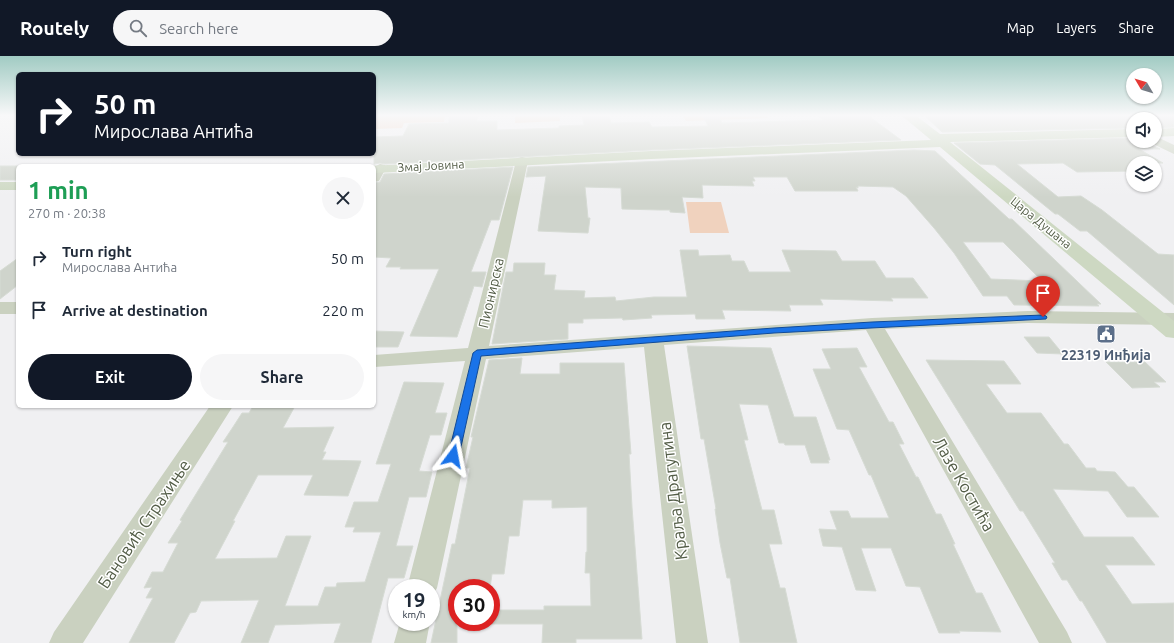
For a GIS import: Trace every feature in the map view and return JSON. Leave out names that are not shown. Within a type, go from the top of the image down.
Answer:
[{"type":"street","name":"Змај Јовина","points":[[376,171],[522,161],[892,142]]},
{"type":"street","name":"Цара Душана","points":[[943,142],[1166,319],[1174,332]]},
{"type":"street","points":[[1162,144],[1174,150]]},
{"type":"street","name":"Пионирска","points":[[424,579],[522,161]]},
{"type":"street","points":[[0,186],[16,186]]},
{"type":"street","points":[[0,308],[16,308]]},
{"type":"street","points":[[376,361],[653,339],[872,324],[1028,317],[1166,319]]},
{"type":"street","name":"Лазе Костића","points":[[872,324],[1056,643]]},
{"type":"street","name":"Краља Драгутина","points":[[653,339],[692,643]]},
{"type":"street","name":"Бановић Страхиње","points":[[65,643],[221,408]]},
{"type":"street","points":[[410,643],[412,631]]},
{"type":"shaded area","points":[[686,202],[721,202],[729,233],[690,233]]},
{"type":"building","points":[[376,142],[841,142],[651,150],[374,164],[374,156],[376,156]]},
{"type":"building","points":[[1126,142],[1126,148],[1160,149],[1139,149],[1151,156],[1126,156],[1126,171],[1077,172],[1063,163],[1017,164],[1058,197],[1081,196],[1102,210],[1158,254],[1174,255],[1174,305],[1087,231],[1080,231],[1058,214],[1055,214],[995,165],[980,164],[954,143]]},
{"type":"building","points":[[914,150],[935,151],[1009,219],[1012,219],[1101,304],[1097,304],[1099,306],[1014,305],[1007,296],[983,296],[954,253],[934,228],[906,196],[893,187],[858,186],[858,188],[856,187],[858,191],[795,191],[787,177],[753,177],[755,181],[752,181],[754,186],[702,185],[703,198],[682,197],[685,213],[670,212],[670,210],[622,209],[621,188],[585,187],[588,218],[590,218],[588,233],[538,231],[546,176],[526,177],[528,167]],"holes":[[[963,242],[1003,242],[1042,281],[991,279]]]},
{"type":"building","points":[[0,166],[16,166],[16,180],[0,180]]},
{"type":"building","points":[[513,167],[499,220],[491,220],[471,272],[486,272],[482,287],[474,286],[457,337],[410,336],[439,269],[400,269],[401,267],[386,267],[391,258],[376,257],[376,183],[380,182],[384,174]]},
{"type":"building","points":[[680,250],[698,250],[699,256],[730,255],[732,261],[744,261],[749,272],[791,272],[782,250],[836,251],[842,261],[875,261],[886,278],[913,278],[928,298],[891,298],[893,301],[820,299],[823,305],[789,305],[791,311],[722,310],[725,319],[696,319],[695,314],[651,315],[652,318],[623,320],[622,318],[583,319],[583,323],[568,323],[568,339],[492,344],[506,272],[513,272],[514,263],[545,263],[544,275],[556,275],[554,290],[585,291],[584,298],[615,297],[616,301],[654,297],[687,297]]},
{"type":"building","points":[[16,259],[16,287],[0,299],[0,271]]},
{"type":"building","points":[[376,331],[404,332],[398,347],[376,347]]},
{"type":"building","points":[[1024,337],[1049,337],[1063,354],[1037,353]]},
{"type":"building","points":[[687,346],[771,348],[794,417],[816,417],[830,460],[828,460],[829,463],[811,463],[805,445],[785,445],[784,443],[779,443],[768,405],[739,404],[748,440],[744,440],[762,510],[774,510],[782,544],[769,544],[780,588],[785,588],[797,643],[740,643],[730,578],[727,578],[720,543],[716,509],[704,439],[701,439]]},
{"type":"building","points":[[857,348],[867,367],[859,367],[889,422],[893,422],[904,444],[899,444],[916,477],[918,477],[936,514],[941,514],[976,593],[982,593],[1001,632],[959,631],[960,633],[939,633],[920,587],[906,586],[891,548],[861,548],[876,591],[856,590],[842,547],[823,546],[819,529],[837,530],[830,511],[848,511],[851,518],[889,518],[871,475],[869,475],[849,430],[837,429],[813,369],[831,369],[822,349]]},
{"type":"building","points":[[522,358],[520,374],[560,374],[560,363],[624,363],[631,454],[629,454],[632,507],[642,639],[576,639],[576,643],[542,643],[543,624],[500,624],[500,610],[544,610],[544,606],[591,606],[590,573],[585,573],[587,552],[587,507],[552,508],[552,500],[523,500],[519,536],[509,536],[504,574],[492,574],[491,579],[448,579],[448,631],[457,631],[457,643],[431,643],[434,631],[440,631],[440,601],[452,544],[455,544],[470,468],[466,468],[473,437],[471,437],[489,360]]},
{"type":"building","points":[[926,360],[1004,361],[1021,384],[986,384],[1007,413],[1041,413],[1064,444],[1068,444],[1086,468],[1095,468],[1097,471],[1115,472],[1128,487],[1134,487],[1159,517],[1127,517],[1108,491],[1053,489],[1084,537],[1133,537],[1155,565],[1105,565],[1132,604],[1174,603],[1174,643],[1107,643],[1082,601],[1080,601],[1067,580],[1062,580],[1052,563],[1055,563],[1023,511],[1020,511]]},
{"type":"building","points":[[1106,362],[1145,362],[1166,382],[1154,382],[1160,387],[1132,388]]},
{"type":"building","points":[[404,382],[444,383],[435,413],[447,413],[441,435],[430,435],[419,471],[432,472],[426,497],[409,497],[396,546],[413,546],[404,578],[388,578],[371,643],[334,643],[341,623],[275,625],[268,643],[241,643],[259,600],[201,601],[196,612],[190,613],[174,643],[129,643],[153,598],[146,598],[152,587],[144,588],[152,572],[163,572],[178,543],[168,543],[182,521],[180,520],[228,442],[223,442],[242,413],[249,413],[252,408],[294,408],[283,428],[334,427],[323,452],[326,452],[322,460],[361,461],[348,496],[304,495],[313,475],[258,475],[233,521],[235,521],[215,559],[277,558],[286,536],[311,536],[285,606],[318,606],[325,587],[336,587],[337,583],[365,582],[381,532],[353,532],[355,527],[345,527],[354,502],[378,502],[391,464],[376,464]]},
{"type":"place","name":"22319 Инђија","points":[[1106,334]]},
{"type":"route","points":[[453,456],[477,353],[774,330],[872,324],[1043,317]]}]
